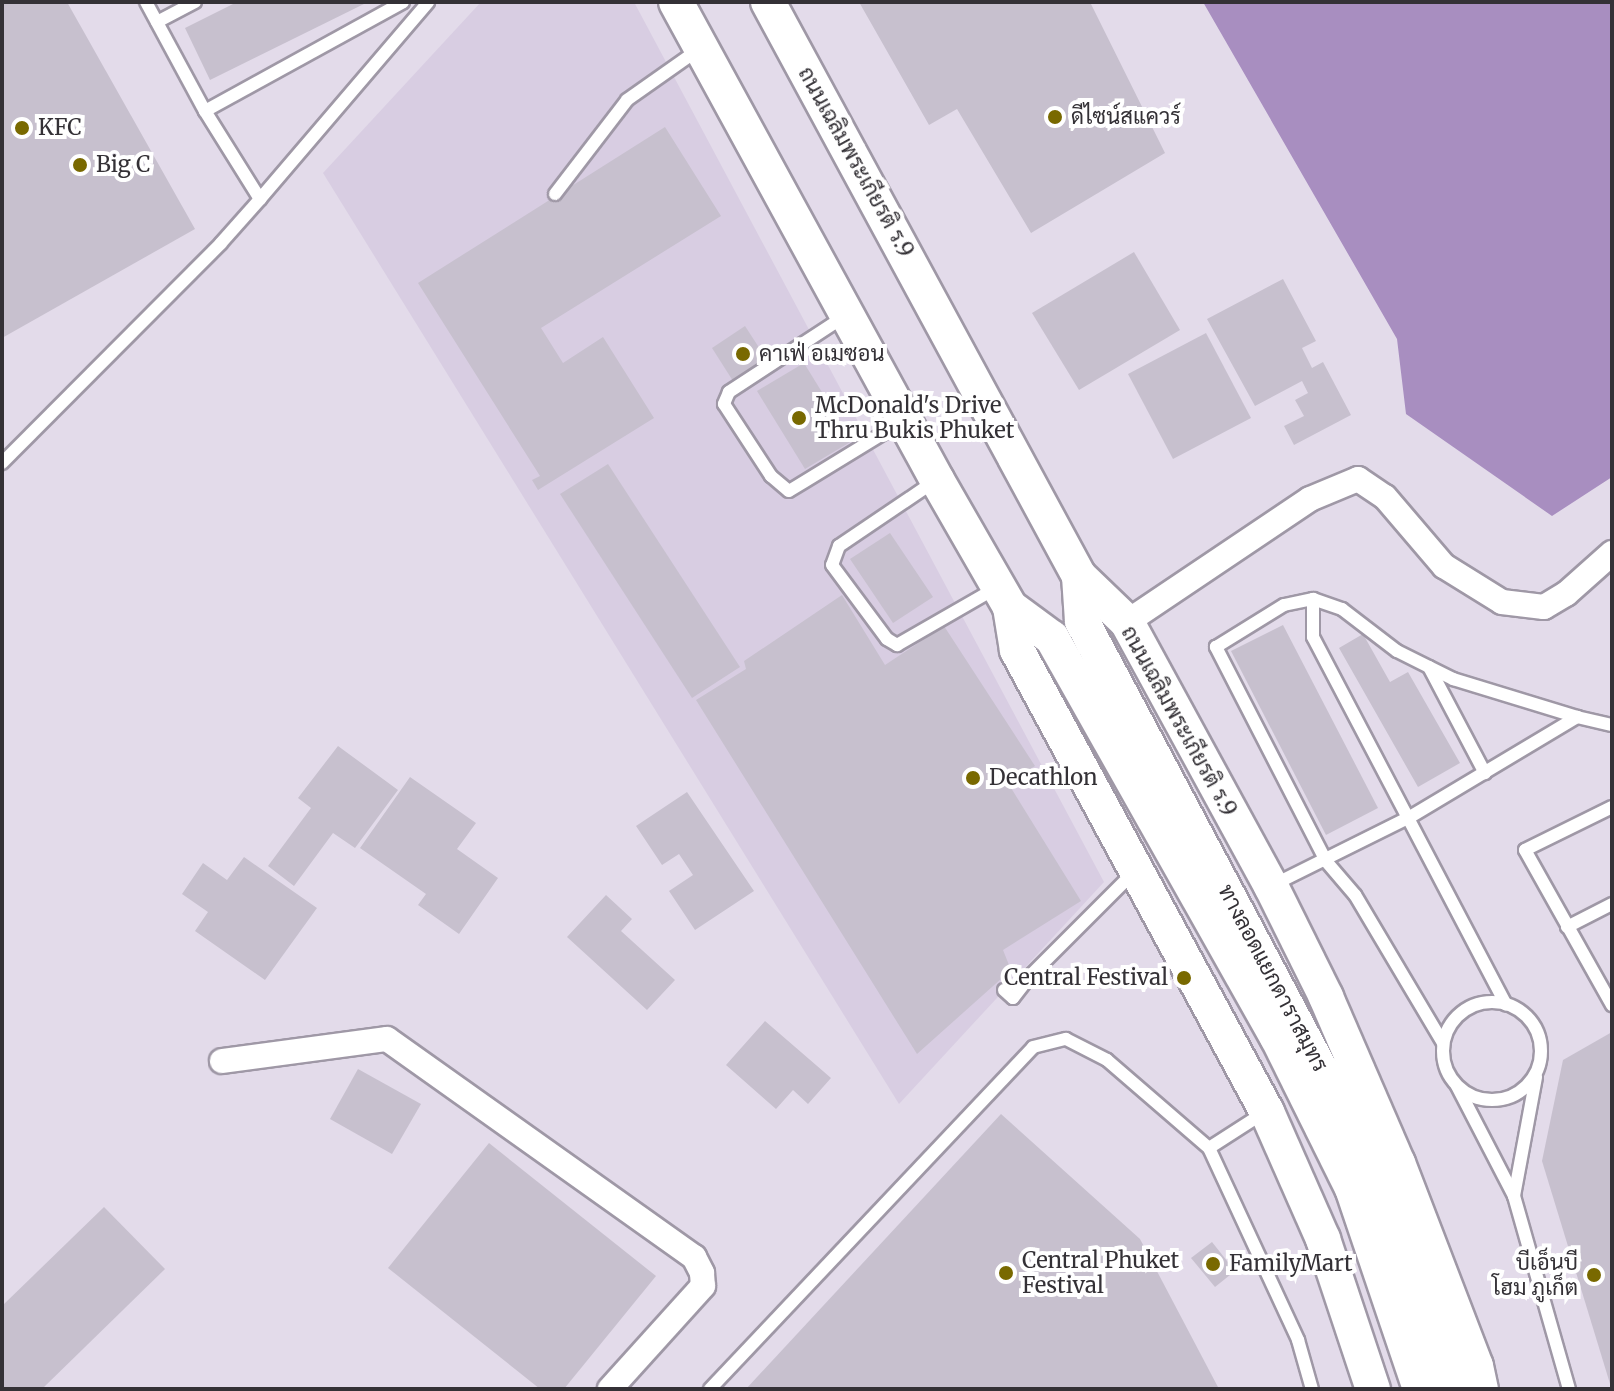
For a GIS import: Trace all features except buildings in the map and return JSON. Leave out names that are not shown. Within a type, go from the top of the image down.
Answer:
[{"type":"main road","points":[[676,2],[1004,597],[1017,650],[1267,1112],[1323,1239],[1373,1389]]},
{"type":"main road","name":"ถนนเฉลิมพระเกียรติ ร.9","points":[[768,2],[1079,576],[1127,622],[1271,886],[1326,997],[1398,1163],[1476,1366],[1481,1389]]},
{"type":"main road","name":"ทางลอดแยกดาราสมุทร","points":[[1079,576],[1082,621],[1335,1096],[1454,1389]]},
{"type":"main road","name":"ทางลอดแยกดาราสมุทร","points":[[1004,597],[1052,638],[1277,1037],[1352,1188],[1420,1389]]},
{"type":"street","points":[[1127,622],[1310,499],[1358,479],[1385,497],[1444,566],[1502,602],[1544,607],[1566,594],[1612,553]]},
{"type":"street","points":[[222,1061],[387,1039],[694,1257],[702,1273],[703,1286],[610,1389]]},
{"type":"lane","points":[[146,2],[205,111],[260,199]]},
{"type":"lane","points":[[157,22],[195,2]]},
{"type":"lane","points":[[205,111],[403,2]]},
{"type":"lane","points":[[2,463],[221,243],[428,2]]},
{"type":"lane","points":[[555,194],[627,100],[701,49]]},
{"type":"lane","points":[[847,315],[729,392],[724,404],[771,476],[789,491],[905,421]]},
{"type":"lane","points":[[937,480],[839,546],[832,565],[887,639],[897,645],[1004,597]]},
{"type":"lane","points":[[1313,599],[1313,637],[1506,1004]]},
{"type":"lane","points":[[1569,1389],[1514,1196],[1457,1086],[1447,1074],[1443,1043],[1355,895],[1326,861],[1216,647],[1284,605],[1313,599],[1342,609],[1397,651],[1429,667],[1524,703],[1612,725]]},
{"type":"lane","points":[[1429,667],[1485,773]]},
{"type":"lane","points":[[1271,886],[1410,817],[1577,717]]},
{"type":"lane","points":[[1612,807],[1525,850],[1612,1005]]},
{"type":"lane","points":[[1004,990],[1013,998],[1031,975],[1136,870]]},
{"type":"lane","points":[[1567,927],[1612,904]]},
{"type":"lane","points":[[1443,1043],[1448,1027],[1466,1010],[1489,1002],[1506,1004],[1526,1016],[1540,1037],[1541,1054],[1514,1196]]},
{"type":"lane","points":[[710,1389],[1033,1047],[1066,1039],[1107,1060],[1209,1148],[1298,1340],[1312,1389]]},
{"type":"lane","points":[[1457,1086],[1470,1096],[1486,1101],[1502,1100],[1530,1083],[1538,1070]]},
{"type":"lane","points":[[1209,1148],[1267,1112]]},
{"type":"shaded area","points":[[481,2],[634,2],[1104,882],[899,1104],[323,173]]},
{"type":"shaded area","points":[[1203,2],[1612,2],[1612,477],[1552,516],[1406,414],[1397,339]]},
{"type":"place","name":"ดีไซน์สแควร์","points":[[1055,117]]},
{"type":"place","name":"KFC","points":[[22,128]]},
{"type":"place","name":"Big C","points":[[80,165]]},
{"type":"place","name":"คาเฟ่ อเมซอน","points":[[743,354]]},
{"type":"place","name":"McDonald's Drive Thru Bukis Phuket","points":[[799,418]]},
{"type":"place","name":"Decathlon","points":[[973,778]]},
{"type":"place","name":"Central Festival","points":[[1184,978]]},
{"type":"place","name":"FamilyMart","points":[[1213,1264]]},
{"type":"place","name":"Central Phuket Festival","points":[[1006,1273]]},
{"type":"place","name":"บีเอ็นบี โฮม ภูเก็ต","points":[[1594,1275]]}]
